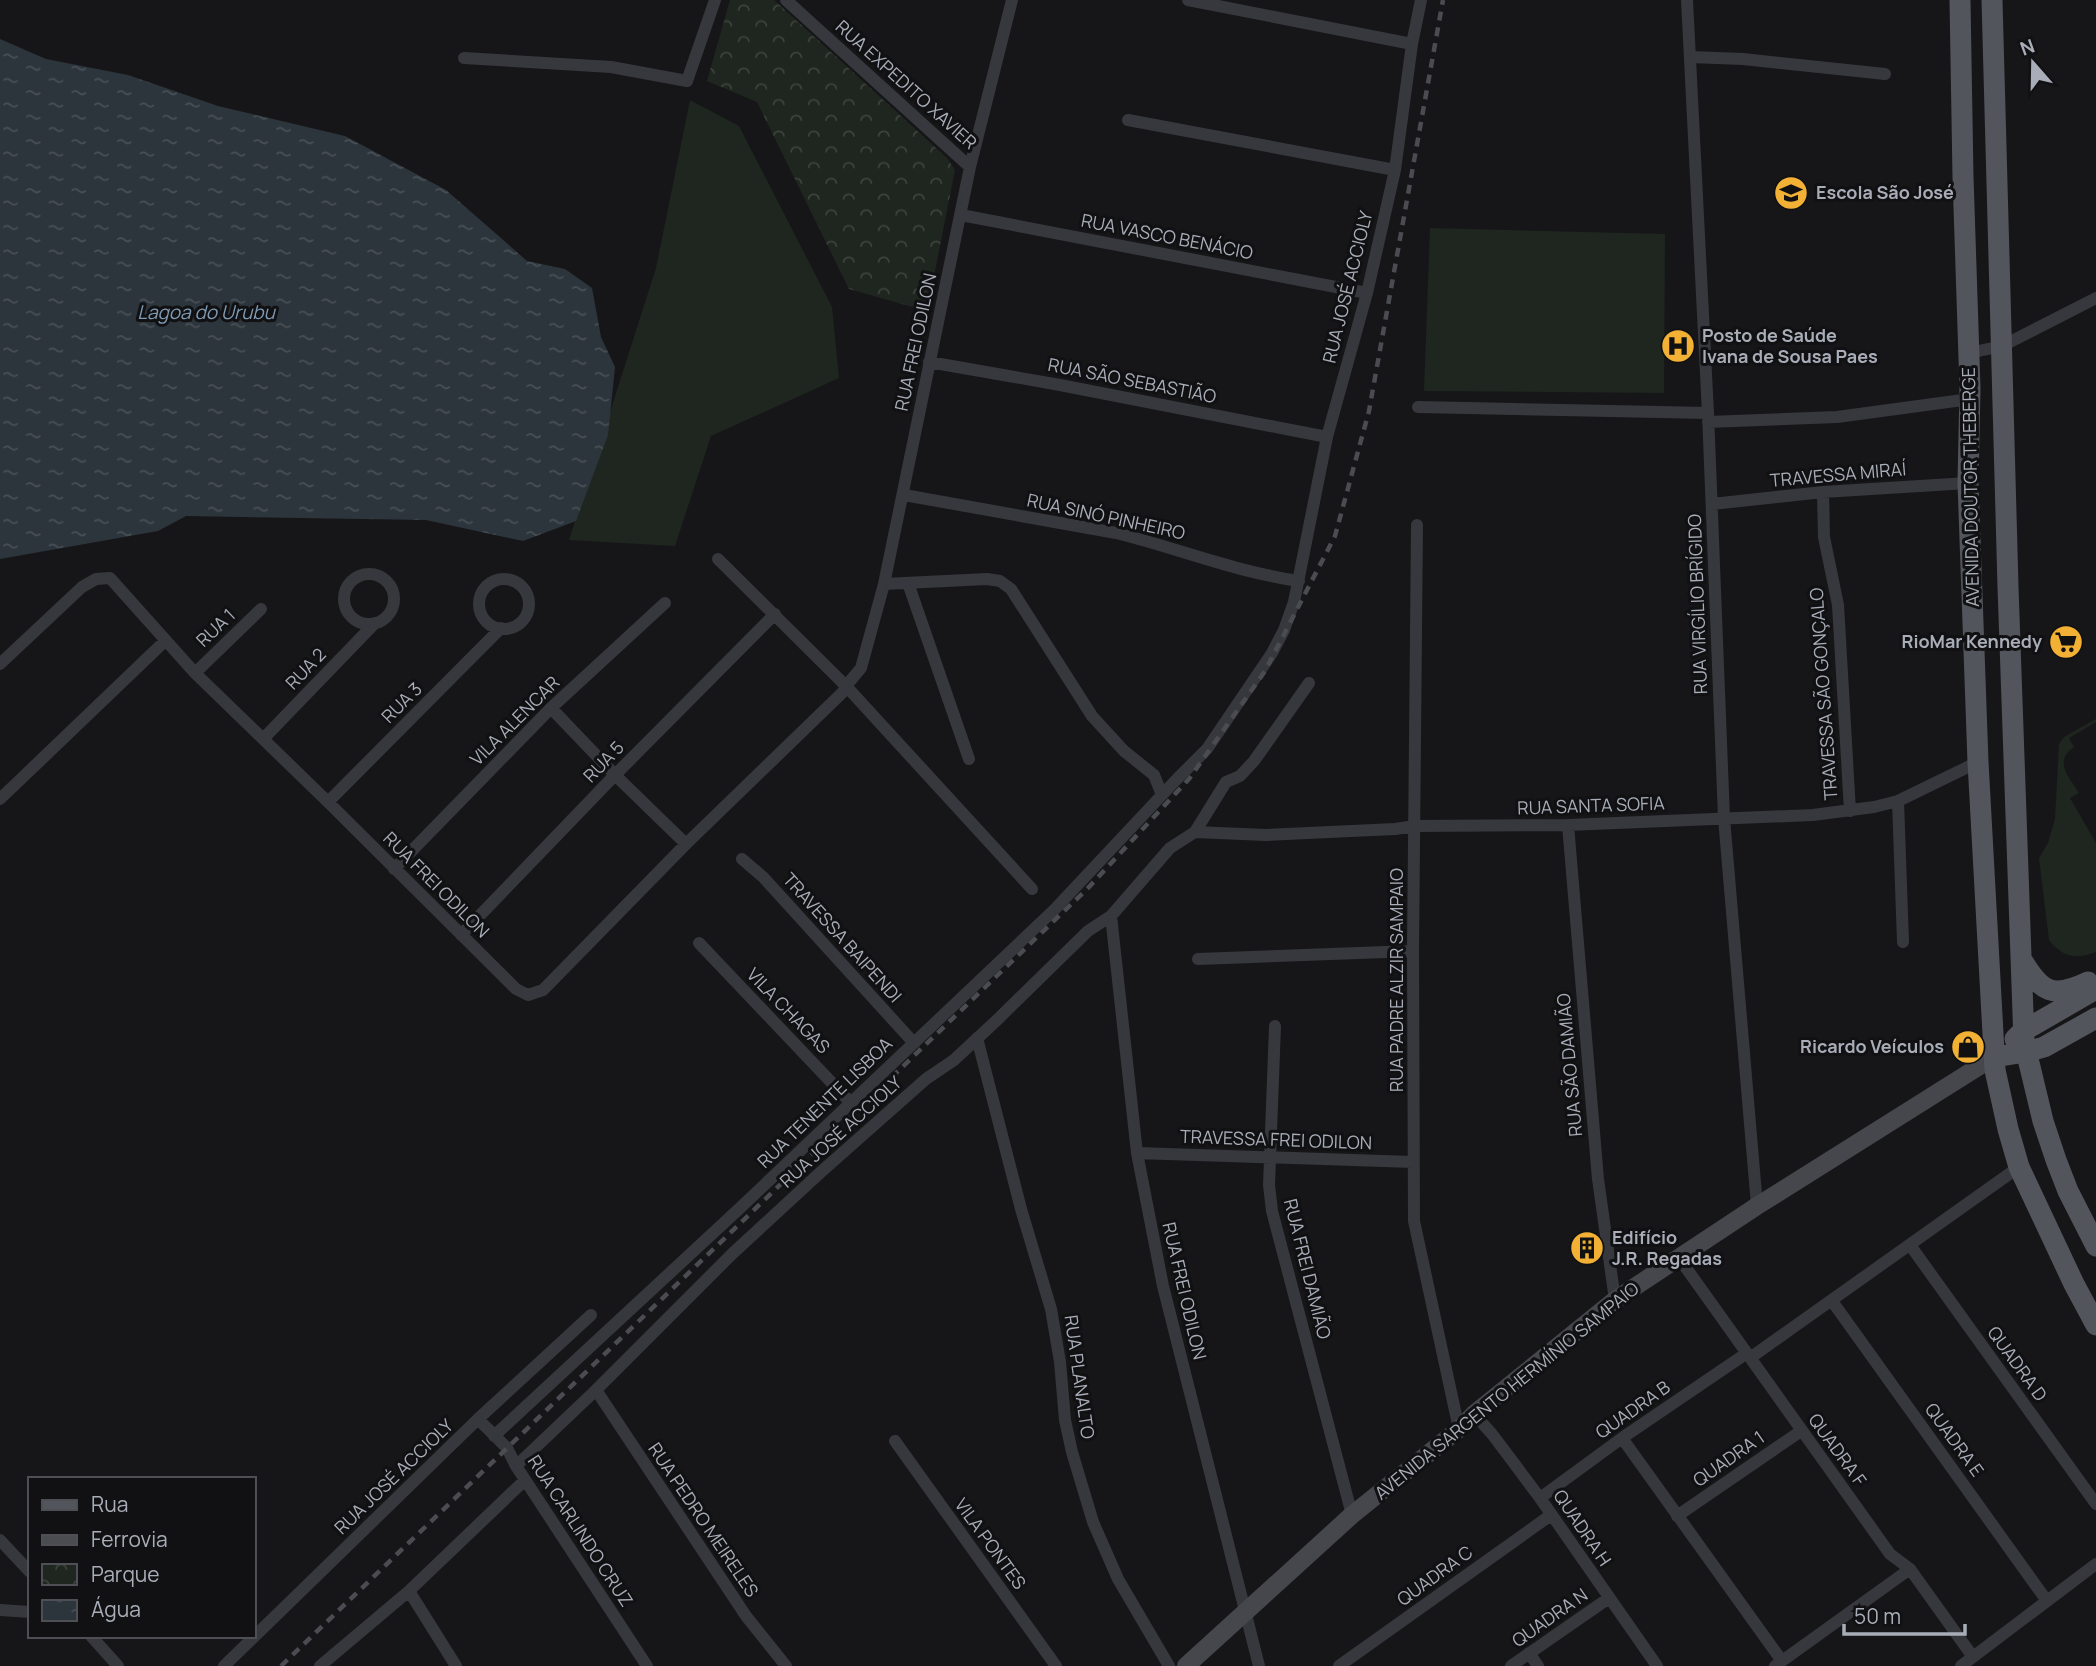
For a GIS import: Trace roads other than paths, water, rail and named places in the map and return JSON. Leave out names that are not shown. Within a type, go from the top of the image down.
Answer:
[{"type":"main road","name":"AVENIDA DOUTOR THEBERGE","points":[[1960,0],[1970,400],[1968,483],[1978,762],[1996,1082],[2019,1167],[2096,1325]]},
{"type":"main road","name":"AVENIDA DOUTOR THEBERGE","points":[[1992,0],[2023,1031],[2043,1121],[2056,1160],[2068,1191],[2096,1245]]},
{"type":"main road","points":[[1972,590],[1980,596],[1989,597],[2001,594],[2008,587]]},
{"type":"main road","points":[[2021,958],[2033,978],[2046,990],[2056,992],[2074,988],[2096,978]]},
{"type":"main road","name":"AVENIDA SARGENTO HERMÍNIO SAMPAIO","points":[[1186,1666],[1352,1514],[1615,1300],[1757,1206],[1994,1057],[2023,1031],[2096,989]]},
{"type":"main road","name":"AVENIDA SARGENTO HERMÍNIO SAMPAIO","points":[[1994,1057],[2044,1048],[2096,1018]]},
{"type":"street","points":[[464,58],[611,67],[687,80],[715,0]]},
{"type":"street","name":"RUA EXPEDITO XAVIER","points":[[786,0],[970,167]]},
{"type":"street","name":"RUA FREI ODILON","points":[[0,664],[82,587],[96,579],[110,578],[195,673],[516,989],[528,995],[543,990],[686,844],[843,692],[861,668],[904,495],[970,167],[1012,0]]},
{"type":"street","points":[[1188,0],[1412,44]]},
{"type":"street","name":"RUA JOSÉ ACCIOLY","points":[[1299,581],[1327,437],[1367,293],[1395,170],[1412,44],[1421,0]]},
{"type":"street","name":"RUA VIRGÍLIO BRÍGIDO","points":[[1687,0],[1712,504],[1724,818],[1757,1206]]},
{"type":"street","points":[[1690,57],[1885,74]]},
{"type":"street","points":[[1128,120],[1395,170]]},
{"type":"street","name":"RUA VASCO BENÁCIO","points":[[961,215],[1367,293]]},
{"type":"street","points":[[1969,353],[2002,346],[2096,298]]},
{"type":"street","name":"RUA SÃO SEBASTIÃO","points":[[929,362],[1327,437]]},
{"type":"street","points":[[1418,407],[1708,418],[1837,417],[1970,400]]},
{"type":"street","name":"TRAVESSA MIRAÍ","points":[[1712,504],[1823,492],[1968,483]]},
{"type":"street","name":"TRAVESSA SÃO GONÇALO","points":[[1823,492],[1824,537],[1838,605],[1850,810]]},
{"type":"street","name":"RUA SINÓ PINHEIRO","points":[[904,495],[1115,533],[1254,573],[1299,581]]},
{"type":"street","name":"RUA PADRE ALZIR SAMPAIO","points":[[1417,525],[1413,951],[1414,1221],[1459,1429]]},
{"type":"street","points":[[718,559],[846,686],[1032,889]]},
{"type":"street","name":"RUA 2","points":[[263,740],[375,623],[388,614],[394,599],[388,583],[381,578],[365,574],[351,582],[346,589],[344,604],[358,621],[375,623]]},
{"type":"street","name":"RUA 3","points":[[328,802],[501,628],[517,625],[523,619],[529,604],[523,588],[509,579],[493,582],[486,587],[479,601],[487,622],[501,628]]},
{"type":"street","points":[[884,584],[988,579],[1000,581],[1011,589],[1091,716],[1124,751],[1170,787]]},
{"type":"street","name":"RUA TENENTE LISBOA","points":[[494,1436],[1054,910],[1207,749],[1272,653],[1284,630],[1299,581]]},
{"type":"street","points":[[908,583],[969,759]]},
{"type":"street","name":"VILA ALENCAR","points":[[394,869],[551,708],[665,603]]},
{"type":"street","name":"RUA 1","points":[[195,673],[261,609]]},
{"type":"street","name":"RUA 5","points":[[461,935],[775,614]]},
{"type":"street","points":[[0,799],[165,640]]},
{"type":"street","points":[[1195,832],[1226,782],[1240,776],[1254,761],[1309,683]]},
{"type":"street","points":[[551,708],[686,844]]},
{"type":"street","name":"RUA SANTA SOFIA","points":[[1195,832],[1266,835],[1415,826],[1568,825],[1813,815],[1898,801],[1978,762]]},
{"type":"street","points":[[1154,775],[1170,787]]},
{"type":"street","points":[[1898,801],[1902,942]]},
{"type":"street","name":"RUA SÃO DAMIÃO","points":[[1568,825],[1596,1153],[1615,1300]]},
{"type":"street","name":"RUA JOSÉ ACCIOLY","points":[[516,1466],[732,1254],[926,1079],[954,1059],[997,1020],[1088,930],[1111,916],[1170,848],[1195,832]]},
{"type":"street","name":"TRAVESSA BAIPENDI","points":[[742,859],[763,877],[914,1043]]},
{"type":"street","name":"RUA FREI ODILON","points":[[1111,916],[1137,1153],[1163,1286],[1259,1666]]},
{"type":"street","name":"VILA CHAGAS","points":[[699,943],[851,1103]]},
{"type":"street","points":[[1198,959],[1413,951]]},
{"type":"street","name":"RUA FREI DAMIÃO","points":[[1275,1026],[1269,1185],[1272,1212],[1352,1514]]},
{"type":"street","name":"RUA PLANALTO","points":[[977,1038],[1021,1209],[1052,1309],[1065,1420],[1093,1522],[1118,1579],[1169,1666]]},
{"type":"street","name":"TRAVESSA FREI ODILON","points":[[1137,1153],[1413,1162]]},
{"type":"street","points":[[1748,1355],[1832,1301],[2019,1167]]},
{"type":"street","name":"QUADRA D","points":[[1910,1245],[2096,1504]]},
{"type":"street","name":"QUADRA F","points":[[1679,1258],[1890,1554],[1910,1569],[1973,1657]]},
{"type":"street","name":"QUADRA E","points":[[1832,1301],[2047,1601]]},
{"type":"street","name":"RUA JOSÉ ACCIOLY","points":[[256,1635],[478,1419],[591,1315]]},
{"type":"street","name":"QUADRA B","points":[[1541,1498],[1622,1438],[1748,1355]]},
{"type":"street","name":"RUA PEDRO MEIRELES","points":[[596,1390],[746,1616],[786,1666]]},
{"type":"street","name":"QUADRA H","points":[[1474,1414],[1541,1498],[1657,1666]]},
{"type":"street","name":"RUA CARLINDO CRUZ","points":[[478,1419],[507,1448],[516,1466],[647,1666]]},
{"type":"street","name":"QUADRA 1","points":[[1677,1516],[1801,1431]]},
{"type":"street","points":[[1622,1438],[1778,1664],[1910,1569]]},
{"type":"street","name":"VILA PONTES","points":[[895,1441],[1056,1666]]},
{"type":"street","points":[[320,1666],[409,1591],[525,1480]]},
{"type":"street","name":"QUADRA C","points":[[1339,1666],[1551,1515]]},
{"type":"street","points":[[0,1540],[28,1570]]},
{"type":"street","points":[[1961,1666],[2096,1564]]},
{"type":"street","points":[[409,1591],[456,1666]]},
{"type":"street","name":"QUADRA N","points":[[1511,1666],[1609,1598]]},
{"type":"street","points":[[0,1610],[28,1612]]},
{"type":"street","points":[[93,1638],[118,1666]]},
{"type":"street","name":"RUA JOSÉ ACCIOLY","points":[[224,1666],[253,1638]]},
{"type":"street","points":[[1529,1653],[1538,1666]]},
{"type":"water","name":"Lagoa do Urubu","points":[[0,39],[46,59],[128,75],[218,106],[345,136],[446,190],[527,261],[565,269],[592,288],[601,337],[615,367],[608,435],[576,521],[523,541],[426,520],[186,516],[158,531],[0,559]]},
{"type":"railway","points":[[281,1666],[1088,888],[1189,779],[1265,671],[1335,536],[1369,411],[1443,0]]},
{"type":"place","name":"Escola São José","points":[[1791,193]]},
{"type":"place","name":"Posto de Saúde Ivana de Sousa Paes","points":[[1678,346]]},
{"type":"place","name":"RioMar Kennedy","points":[[2066,642]]},
{"type":"place","name":"Ricardo Veículos","points":[[1968,1047]]},
{"type":"place","name":"Edifício J.R. Regadas","points":[[1587,1248]]}]
